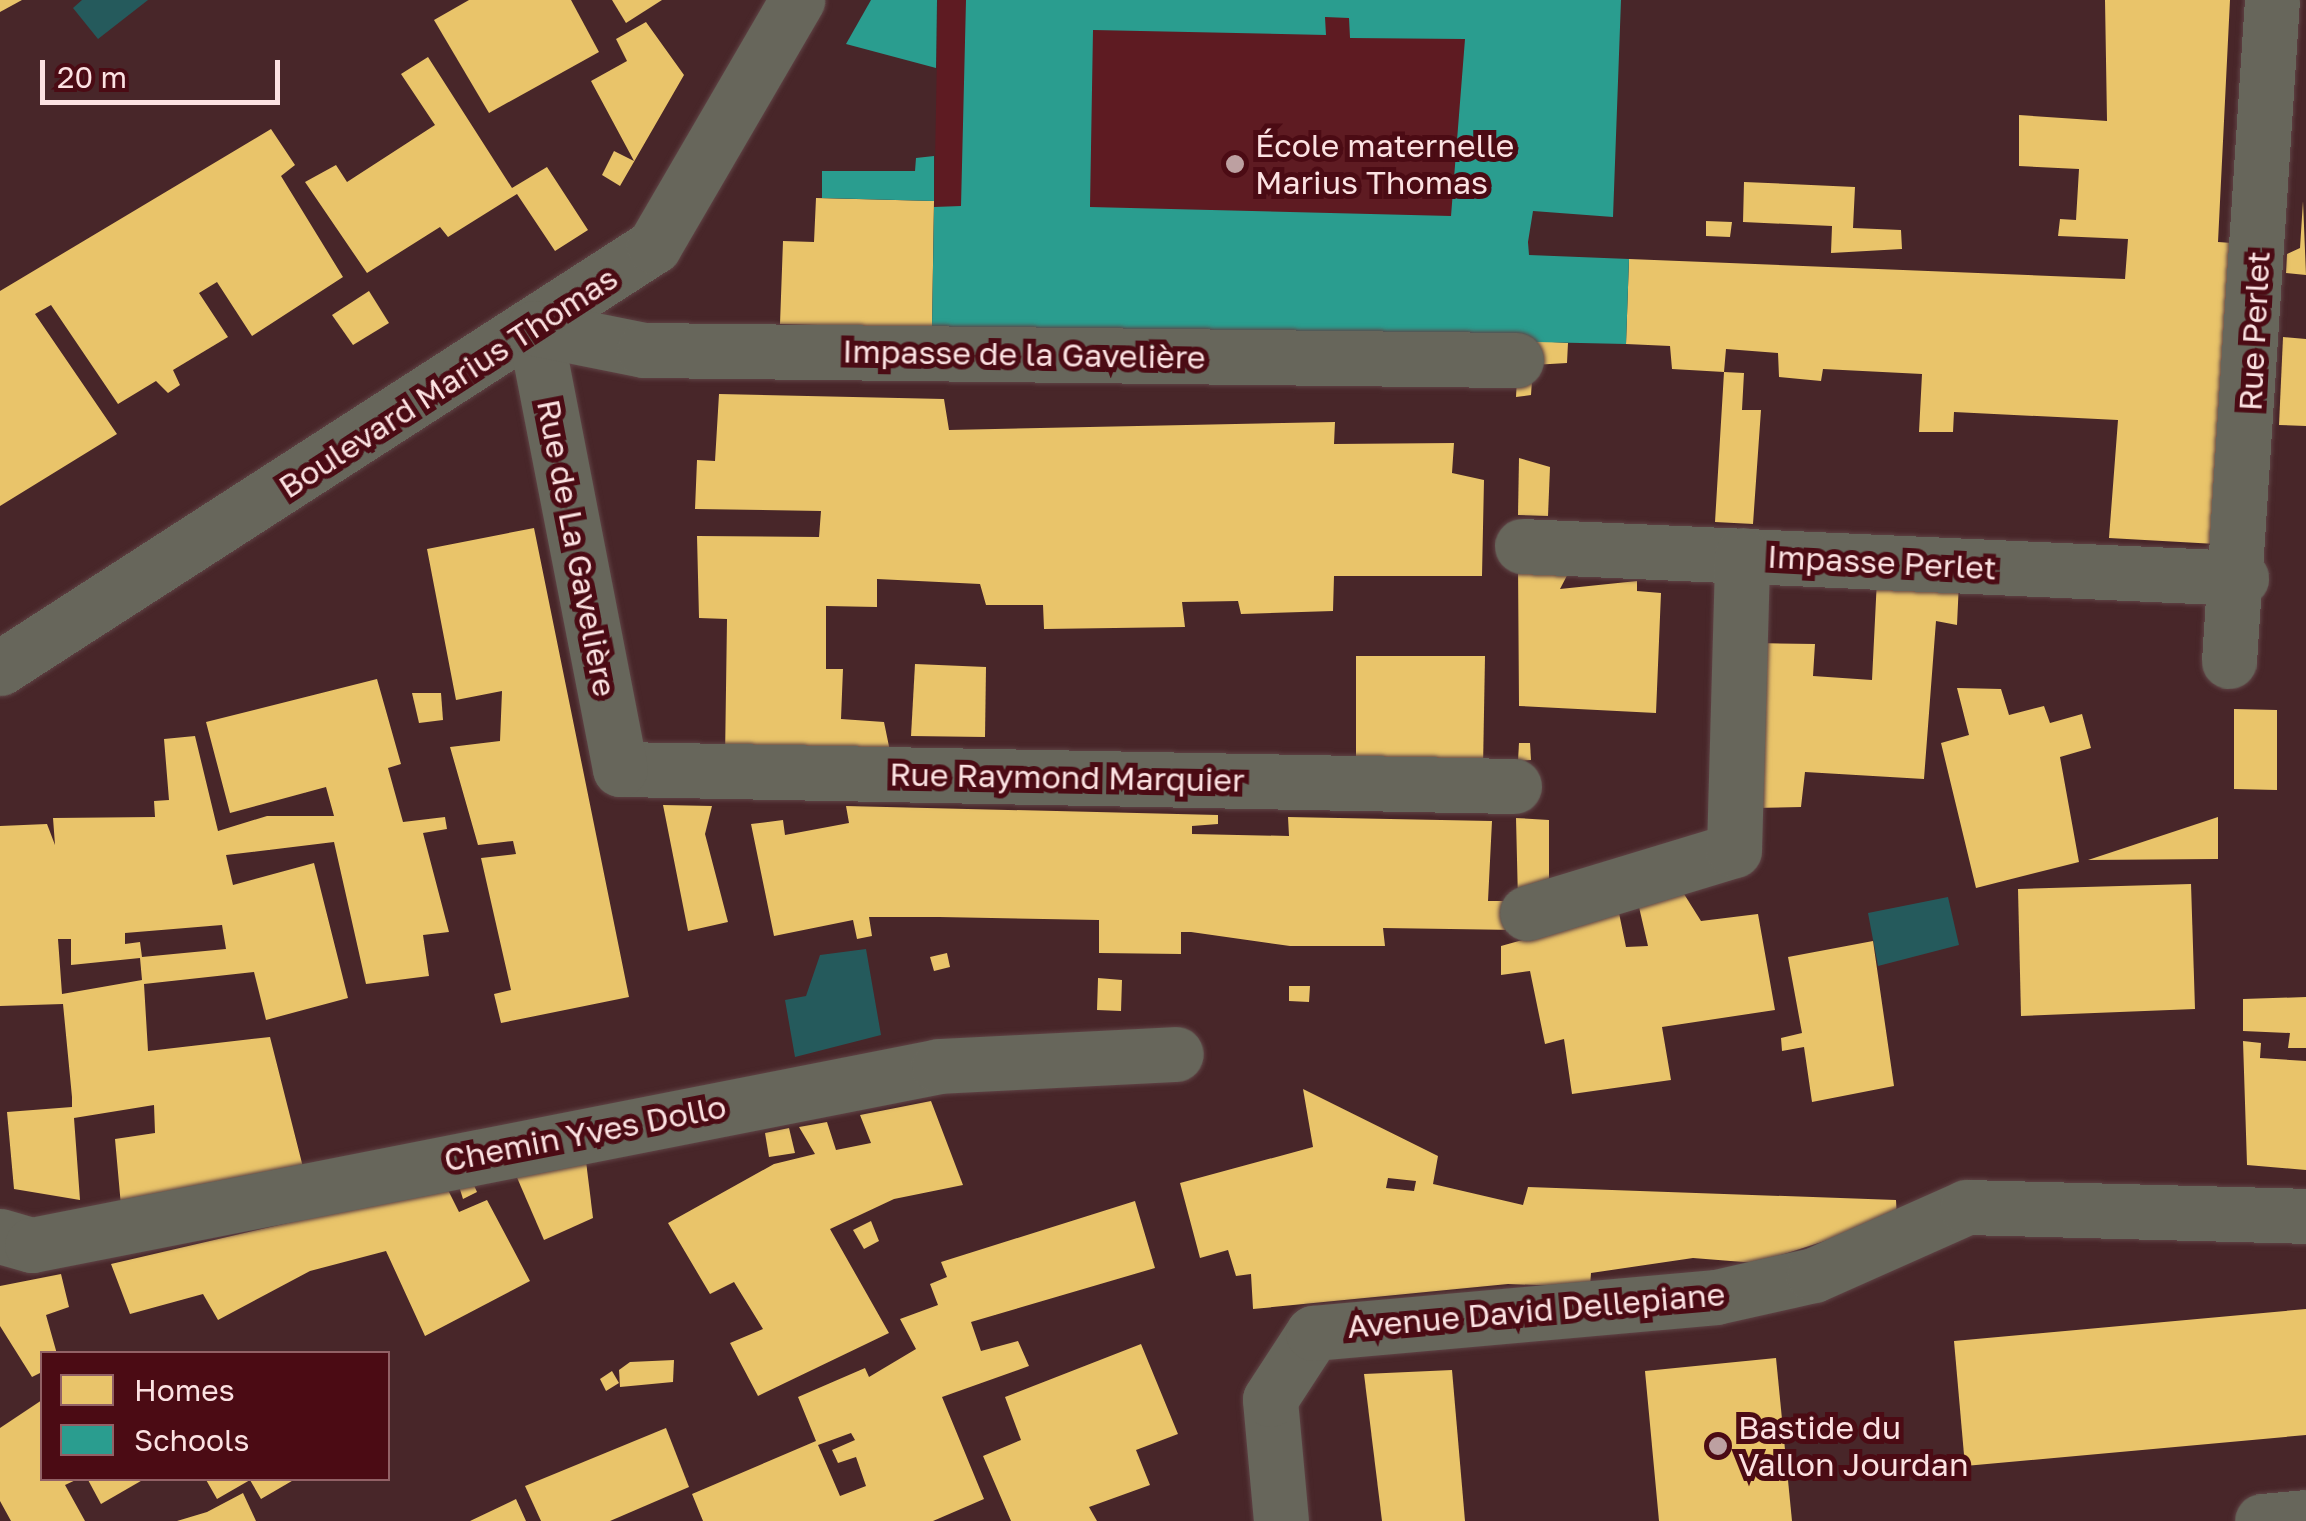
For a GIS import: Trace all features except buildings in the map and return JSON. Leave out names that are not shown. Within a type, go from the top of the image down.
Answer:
[{"type":"street","name":"Boulevard Marius Thomas","points":[[0,668],[534,328],[654,246],[797,0]]},
{"type":"street","name":"Rue Perlet","points":[[2229,661],[2241,578],[2272,0]]},
{"type":"street","name":"Impasse de la Gavelière","points":[[534,328],[644,350],[1516,360]]},
{"type":"street","name":"Rue de La Gavelière","points":[[534,328],[620,768]]},
{"type":"street","name":"Impasse Perlet","points":[[1522,546],[2241,578]]},
{"type":"street","points":[[1527,914],[1734,850],[1742,556]]},
{"type":"street","name":"Rue Raymond Marquier","points":[[620,768],[1514,786]]},
{"type":"street","name":"Chemin Yves Dollo","points":[[0,1236],[32,1246],[939,1066],[1176,1054]]},
{"type":"street","name":"Avenue David Dellepiane","points":[[1281,1521],[1270,1399],[1290,1357],[1313,1333],[1344,1326],[1716,1297],[1814,1275],[1967,1208],[2306,1216]]},
{"type":"street","points":[[2262,1521],[2306,1517]]},
{"type":"shaded area","name":"École maternelle Marius Thomas","points":[[938,0],[1549,0],[1521,337],[932,328]]},
{"type":"water","points":[[82,0],[148,0],[98,39],[73,8]]},
{"type":"water","points":[[1948,897],[1959,945],[1878,966],[1868,913]]},
{"type":"water","points":[[866,949],[881,1035],[795,1057],[785,1000],[806,996],[820,955]]},
{"type":"place","name":"École maternelle Marius Thomas","points":[[1235,164]]},
{"type":"place","name":"Bastide du Vallon Jourdan","points":[[1718,1446]]}]
